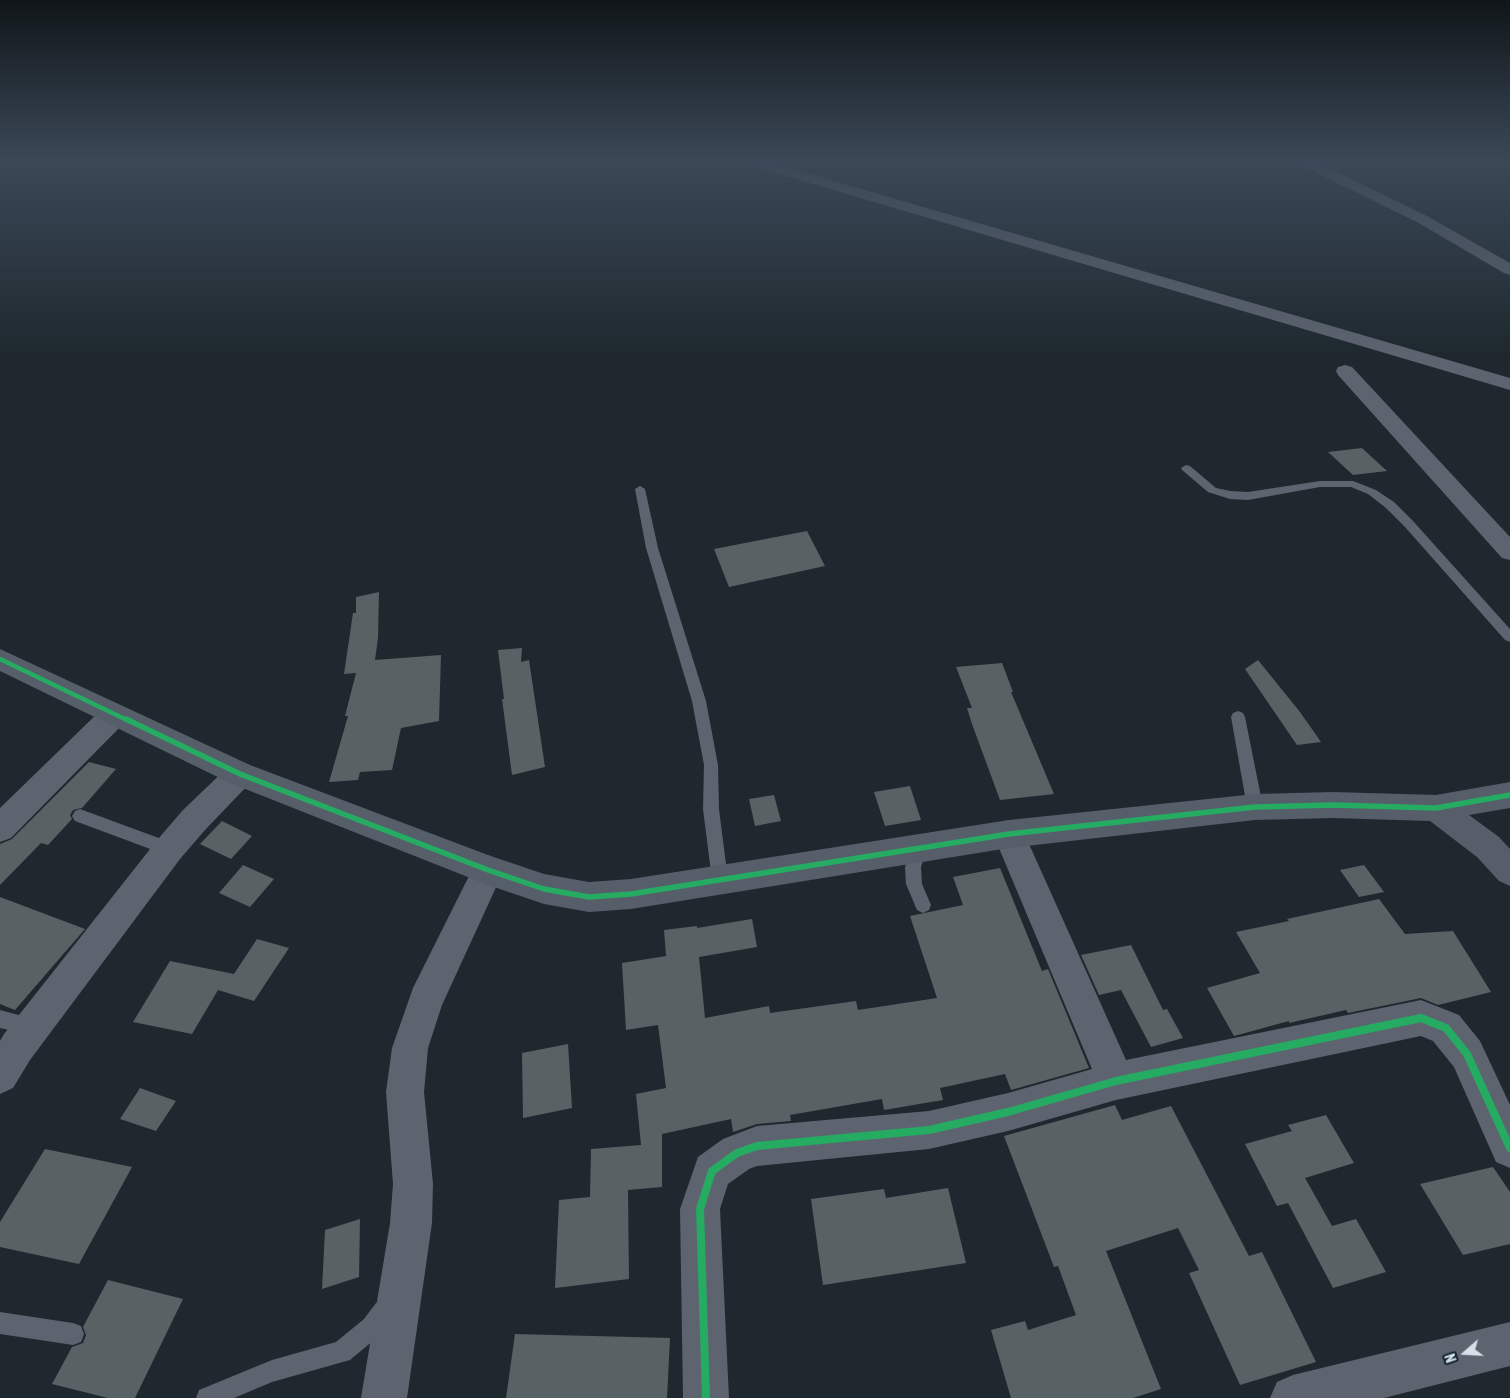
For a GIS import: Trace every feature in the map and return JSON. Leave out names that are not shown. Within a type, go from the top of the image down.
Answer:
[{"type":"street","points":[[976,227],[1510,384]]},
{"type":"street","points":[[1008,227],[1510,372]]},
{"type":"street","points":[[1436,227],[1510,270]]},
{"type":"street","points":[[1345,371],[1510,552]]},
{"type":"street","points":[[0,659],[240,774],[488,870],[544,889],[588,896],[632,894],[1010,834],[1255,807],[1333,805],[1436,808],[1510,795]]},
{"type":"street","points":[[0,828],[114,715]]},
{"type":"street","points":[[0,1075],[17,1047],[169,849],[194,820],[240,774]]},
{"type":"street","points":[[1436,808],[1488,847],[1510,871]]},
{"type":"street","points":[[1010,834],[1116,1081]]},
{"type":"street","points":[[384,1398],[412,1213],[413,1184],[405,1092],[410,1048],[426,1001],[488,870]]},
{"type":"street","points":[[706,1398],[700,1209],[712,1171],[737,1153],[757,1146],[929,1130],[1008,1112],[1116,1081],[1420,1018],[1446,1028],[1467,1054],[1510,1148]]},
{"type":"street","points":[[1316,1395],[1510,1344]]},
{"type":"lane","points":[[1186,468],[1212,490],[1230,495],[1248,496],[1320,484],[1353,484],[1372,492],[1390,505],[1409,524],[1510,638]]},
{"type":"lane","points":[[640,489],[652,548],[699,701],[711,765],[711,809],[720,880]]},
{"type":"lane","points":[[1238,717],[1255,807]]},
{"type":"lane","points":[[80,816],[169,849]]},
{"type":"lane","points":[[919,849],[913,867],[914,884],[923,906]]},
{"type":"lane","points":[[0,1019],[34,1026]]},
{"type":"lane","points":[[207,1398],[272,1371],[342,1352],[372,1326],[400,1288]]},
{"type":"lane","points":[[0,1323],[74,1334]]},
{"type":"building","points":[[1362,448],[1387,471],[1353,475],[1328,452]]},
{"type":"building","points":[[807,531],[825,566],[729,587],[714,549]]},
{"type":"building","points":[[379,592],[378,638],[375,660],[441,655],[439,721],[401,728],[392,770],[360,772],[358,780],[329,782],[348,716],[345,716],[356,673],[344,674],[353,613],[356,613],[356,597]]},
{"type":"building","points":[[522,648],[521,662],[529,660],[545,767],[512,775],[498,650]]},
{"type":"building","points":[[1258,660],[1300,712],[1321,742],[1297,745],[1245,669]]},
{"type":"building","points":[[1002,663],[1013,692],[1011,692],[1054,794],[1000,800],[972,724],[967,708],[972,708],[956,667]]},
{"type":"building","points":[[89,762],[116,769],[82,808],[73,810],[70,815],[72,819],[48,845],[41,843],[0,885],[0,844],[12,839]]},
{"type":"building","points":[[910,786],[921,820],[885,826],[874,792]]},
{"type":"building","points":[[774,795],[781,821],[755,826],[749,799]]},
{"type":"building","points":[[222,821],[252,836],[231,859],[200,844]]},
{"type":"building","points":[[243,865],[274,879],[250,907],[219,893]]},
{"type":"building","points":[[1364,865],[1384,892],[1359,897],[1340,870]]},
{"type":"building","points":[[1000,868],[1042,971],[1048,969],[1089,1068],[1011,1090],[1005,1074],[940,1088],[943,1100],[884,1110],[882,1099],[790,1115],[791,1121],[757,1124],[733,1132],[731,1119],[662,1134],[662,1187],[628,1190],[629,1279],[555,1288],[559,1200],[590,1197],[591,1149],[641,1145],[636,1094],[666,1088],[658,1025],[626,1030],[622,963],[666,956],[664,930],[697,926],[697,928],[752,919],[757,947],[699,957],[705,1018],[769,1006],[770,1013],[856,1001],[858,1010],[937,998],[910,916],[963,905],[953,877]]},
{"type":"building","points":[[0,897],[85,929],[15,1010],[0,1004]]},
{"type":"building","points":[[1379,899],[1405,934],[1453,931],[1491,992],[1438,1005],[1421,998],[1348,1013],[1346,1010],[1289,1023],[1289,1021],[1234,1036],[1207,988],[1260,973],[1236,932]]},
{"type":"building","points":[[257,939],[289,948],[254,1001],[218,990],[192,1034],[133,1022],[170,961],[234,974]]},
{"type":"building","points":[[1131,945],[1163,1010],[1167,1009],[1183,1038],[1151,1047],[1121,990],[1099,995],[1081,955]]},
{"type":"building","points":[[568,1044],[572,1108],[523,1118],[522,1053]]},
{"type":"building","points":[[140,1088],[176,1101],[156,1131],[120,1119]]},
{"type":"building","points":[[1115,1105],[1122,1120],[1171,1106],[1249,1256],[1262,1252],[1316,1362],[1240,1385],[1189,1273],[1199,1270],[1178,1228],[1106,1251],[1161,1389],[1133,1398],[1011,1398],[991,1330],[1025,1321],[1028,1330],[1076,1315],[1058,1266],[1054,1267],[1004,1136]]},
{"type":"building","points":[[1326,1115],[1354,1163],[1305,1178],[1332,1226],[1356,1219],[1386,1272],[1333,1288],[1288,1203],[1277,1206],[1245,1144],[1292,1131],[1288,1125]]},
{"type":"building","points":[[45,1149],[132,1167],[79,1264],[0,1247],[0,1222]]},
{"type":"building","points":[[1493,1167],[1510,1192],[1510,1244],[1463,1255],[1420,1184]]},
{"type":"building","points":[[948,1188],[966,1263],[823,1285],[811,1199],[884,1189],[886,1198]]},
{"type":"building","points":[[360,1219],[359,1277],[322,1289],[325,1230]]},
{"type":"building","points":[[108,1280],[183,1299],[135,1398],[108,1398],[52,1384],[72,1347],[83,1343],[86,1335],[83,1327]]},
{"type":"building","points":[[515,1334],[670,1338],[667,1398],[506,1398]]},
{"type":"cycle path","points":[[0,659],[240,774],[488,870],[544,889],[589,897],[631,894],[1009,834],[1255,807],[1333,805],[1436,808],[1510,795]]},
{"type":"cycle path","points":[[706,1398],[700,1209],[712,1171],[737,1153],[757,1146],[929,1130],[1008,1112],[1116,1081],[1421,1018],[1446,1028],[1467,1054],[1510,1148]]}]
